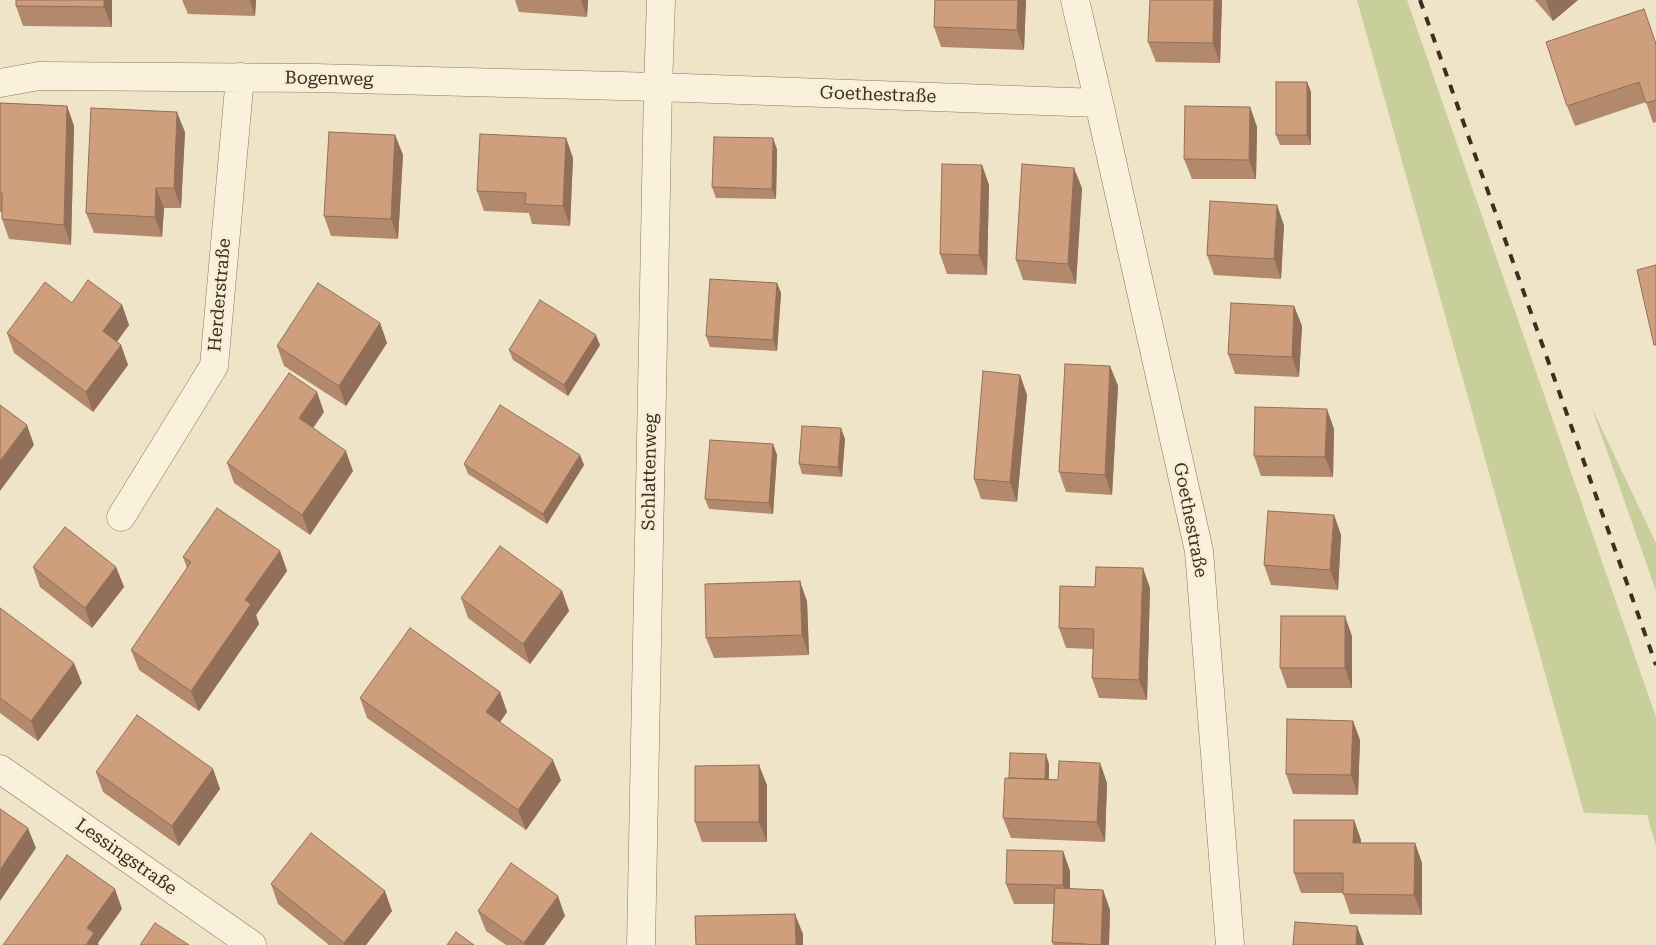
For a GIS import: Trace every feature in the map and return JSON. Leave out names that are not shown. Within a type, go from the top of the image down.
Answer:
[{"type":"street","name":"Schlattenweg","points":[[642,945],[661,0]]},
{"type":"street","name":"Goethestraße","points":[[1075,0],[1199,551],[1230,945]]},
{"type":"street","name":"Bogenweg","points":[[0,83],[39,76],[240,77],[658,87]]},
{"type":"street","name":"Herderstraße","points":[[121,517],[214,366],[240,77]]},
{"type":"street","name":"Goethestraße","points":[[658,87],[1098,103]]},
{"type":"street","name":"Lessingstraße","points":[[0,769],[252,945]]},
{"type":"green space","points":[[1357,0],[1407,0],[1656,717],[1656,846],[1647,815],[1584,813]]},
{"type":"green space","points":[[1591,406],[1656,543],[1656,591]]},
{"type":"building","points":[[16,0],[104,0],[104,7],[16,6]]},
{"type":"building","points":[[935,0],[1018,0],[1017,30],[934,27]]},
{"type":"building","points":[[1150,0],[1214,0],[1213,43],[1148,42]]},
{"type":"building","points":[[1644,9],[1656,44],[1656,100],[1646,103],[1639,82],[1567,106],[1546,42]]},
{"type":"building","points":[[1276,82],[1307,82],[1307,135],[1276,135]]},
{"type":"building","points":[[0,103],[67,106],[64,225],[2,219],[2,193],[0,193]]},
{"type":"building","points":[[1185,106],[1250,107],[1249,160],[1184,159]]},
{"type":"building","points":[[91,108],[177,112],[174,188],[156,188],[155,217],[86,213]]},
{"type":"building","points":[[329,132],[395,135],[391,219],[324,216]]},
{"type":"building","points":[[480,134],[566,138],[563,206],[525,204],[526,193],[477,191]]},
{"type":"building","points":[[714,137],[773,138],[772,189],[712,187]]},
{"type":"building","points":[[942,164],[982,165],[979,255],[940,254]]},
{"type":"building","points":[[1022,164],[1074,168],[1068,264],[1016,260]]},
{"type":"building","points":[[1210,201],[1277,205],[1274,259],[1207,255]]},
{"type":"building","points":[[1656,265],[1656,345],[1654,345],[1637,270]]},
{"type":"building","points":[[710,279],[777,283],[773,340],[706,336]]},
{"type":"building","points":[[88,280],[122,305],[103,331],[121,345],[86,392],[7,333],[45,282],[72,303]]},
{"type":"building","points":[[318,283],[380,323],[339,386],[277,346]]},
{"type":"building","points":[[540,300],[596,335],[564,385],[509,350]]},
{"type":"building","points":[[1231,303],[1294,306],[1292,357],[1228,354]]},
{"type":"building","points":[[1065,364],[1110,366],[1105,475],[1059,472]]},
{"type":"building","points":[[983,371],[1020,375],[1010,482],[974,479]]},
{"type":"building","points":[[289,373],[317,392],[299,418],[346,451],[302,515],[227,463]]},
{"type":"building","points":[[0,405],[27,425],[0,461]]},
{"type":"building","points":[[500,405],[580,455],[543,514],[464,464]]},
{"type":"building","points":[[1255,407],[1327,409],[1325,457],[1254,456]]},
{"type":"building","points":[[802,426],[841,428],[838,467],[799,464]]},
{"type":"building","points":[[710,440],[773,444],[769,503],[705,499]]},
{"type":"building","points":[[217,508],[280,551],[245,600],[251,604],[191,691],[131,650],[191,562],[183,557]]},
{"type":"building","points":[[1268,511],[1334,515],[1330,570],[1264,565]]},
{"type":"building","points":[[65,527],[116,567],[85,608],[33,567]]},
{"type":"building","points":[[500,546],[562,591],[523,644],[461,598]]},
{"type":"building","points":[[1096,567],[1143,568],[1139,680],[1092,678],[1094,629],[1059,628],[1060,586],[1095,587]]},
{"type":"building","points":[[800,581],[802,635],[706,638],[705,584]]},
{"type":"building","points":[[0,608],[74,663],[31,721],[0,698]]},
{"type":"building","points":[[1281,616],[1345,616],[1345,668],[1280,668]]},
{"type":"building","points":[[410,628],[500,692],[486,712],[553,760],[518,810],[360,698]]},
{"type":"building","points":[[137,715],[213,769],[172,826],[96,772]]},
{"type":"building","points":[[1287,719],[1353,721],[1351,775],[1286,774]]},
{"type":"building","points":[[1010,753],[1046,754],[1045,779],[1009,778]]},
{"type":"building","points":[[1059,761],[1100,763],[1097,822],[1003,818],[1005,778],[1058,780]]},
{"type":"building","points":[[759,765],[759,822],[695,822],[695,766]]},
{"type":"building","points":[[0,809],[28,828],[0,870]]},
{"type":"building","points":[[1294,820],[1354,820],[1353,843],[1415,843],[1414,895],[1343,894],[1343,873],[1294,873]]},
{"type":"building","points":[[311,833],[385,891],[344,943],[271,884]]},
{"type":"building","points":[[1007,850],[1063,851],[1063,885],[1006,884]]},
{"type":"building","points":[[67,855],[115,889],[87,928],[94,933],[86,945],[3,945]]},
{"type":"building","points":[[511,863],[558,896],[524,943],[478,911]]},
{"type":"building","points":[[1055,888],[1103,890],[1101,945],[1052,942]]},
{"type":"building","points":[[795,914],[796,945],[696,945],[695,916]]},
{"type":"building","points":[[1295,922],[1357,926],[1356,945],[1293,945]]},
{"type":"building","points":[[155,923],[189,945],[140,945]]},
{"type":"building","points":[[456,932],[474,945],[447,945]]},
{"type":"railway","points":[[1420,0],[1656,665]]}]
